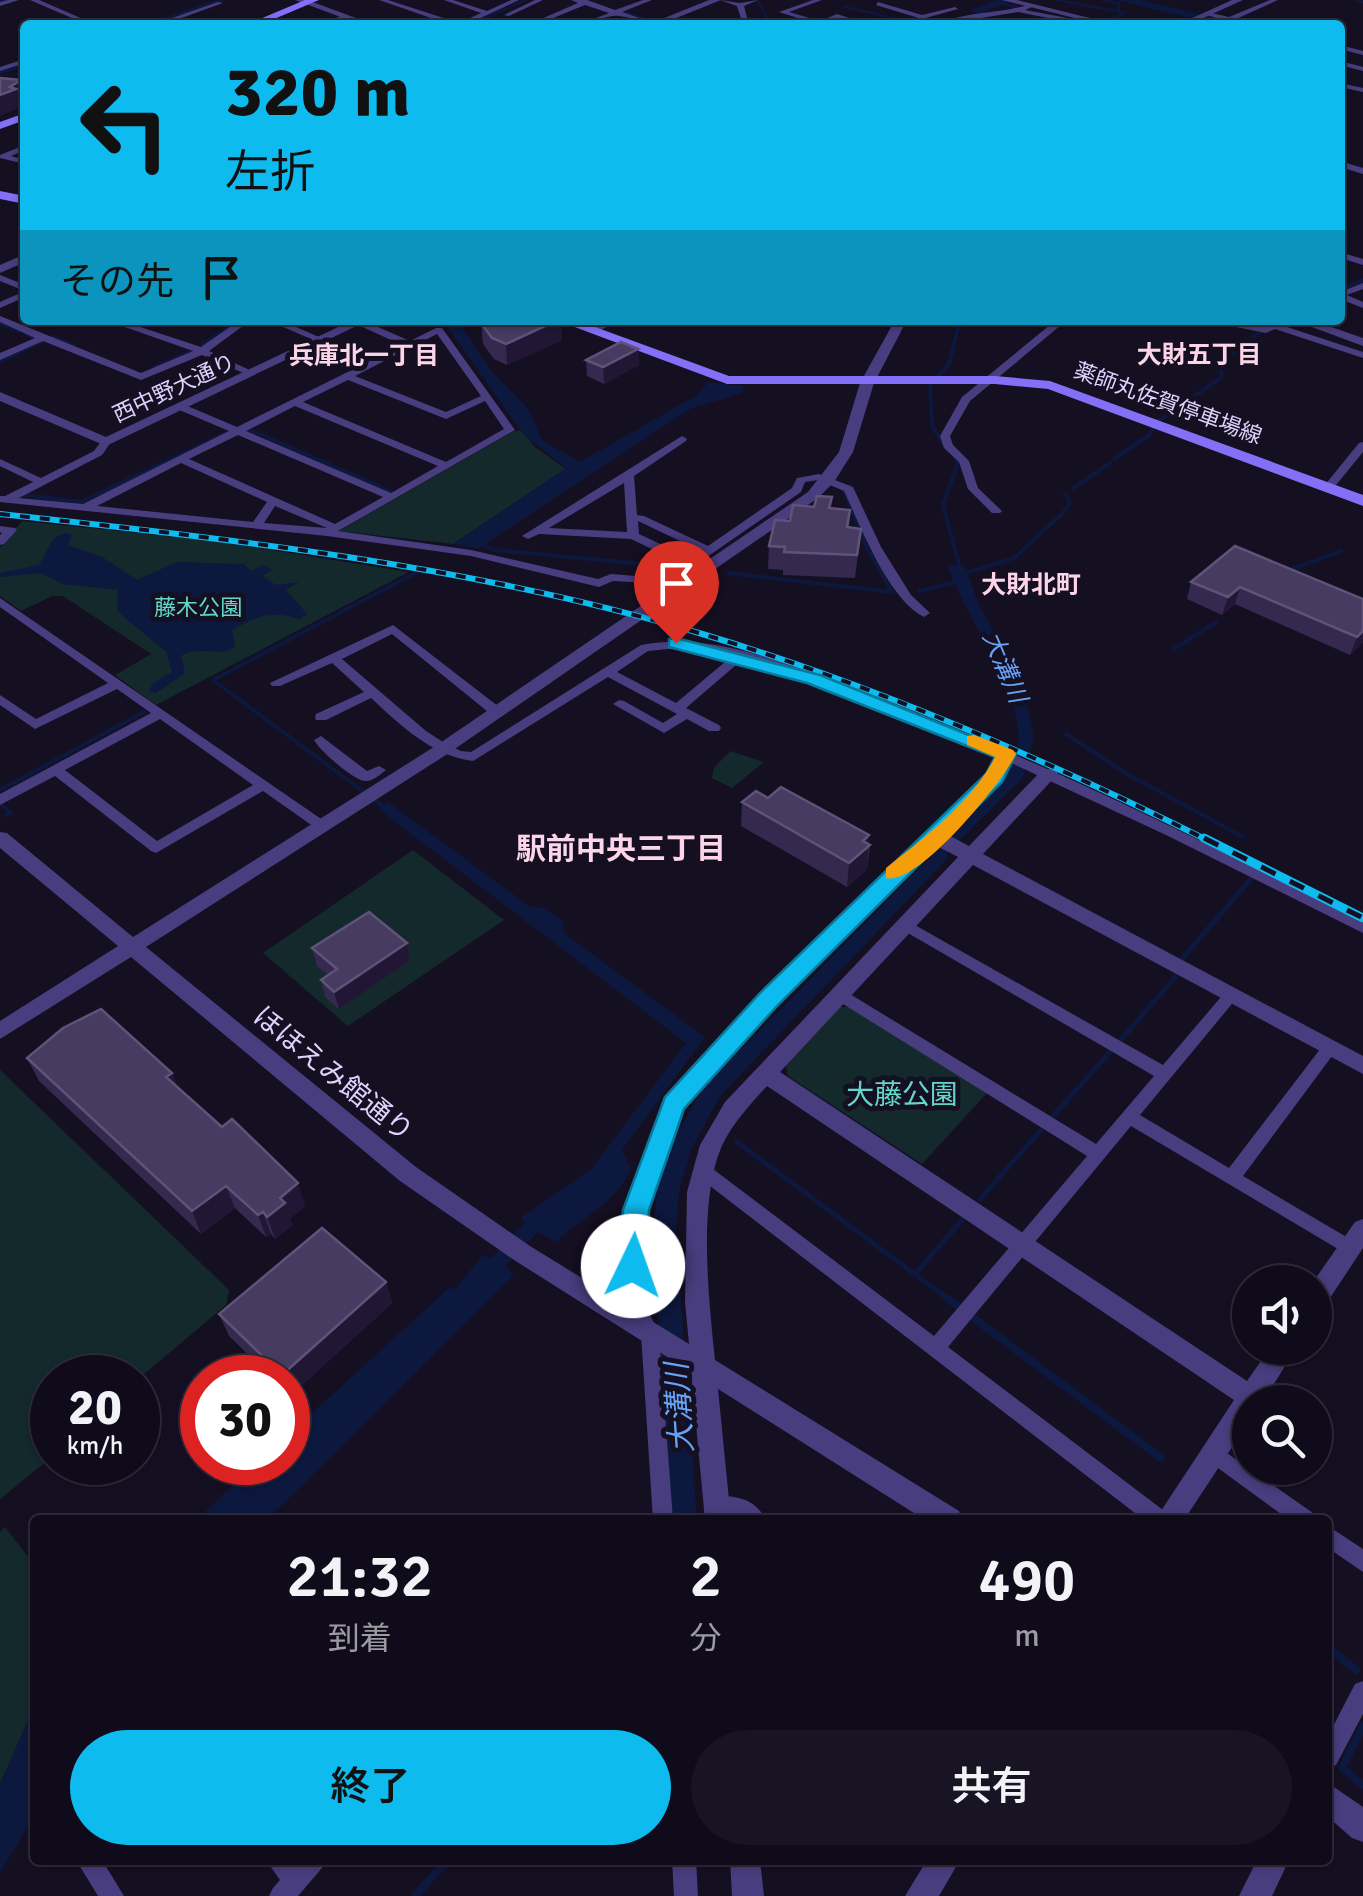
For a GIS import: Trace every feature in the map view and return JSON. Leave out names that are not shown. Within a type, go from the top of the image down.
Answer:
[{"type":"main road","points":[[252,20],[304,1]]},
{"type":"main road","points":[[263,20],[304,1]]},
{"type":"main road","points":[[575,325],[726,380],[867,382]]},
{"type":"main road","name":"薬師丸佐賀停車場線","points":[[867,382],[995,380],[1050,384],[1363,501]]},
{"type":"street","points":[[0,4],[16,0]]},
{"type":"street","points":[[33,0],[82,20]]},
{"type":"street","points":[[382,0],[444,20]]},
{"type":"street","points":[[447,0],[487,13]]},
{"type":"street","points":[[471,20],[513,0]]},
{"type":"street","points":[[496,20],[540,0]]},
{"type":"street","points":[[574,0],[639,20]]},
{"type":"street","points":[[594,20],[649,0]]},
{"type":"street","points":[[667,20],[720,0],[740,5],[755,0]]},
{"type":"street","points":[[810,20],[782,12],[819,0]]},
{"type":"street","points":[[1006,0],[1055,20]]},
{"type":"street","points":[[1192,20],[1239,0]]},
{"type":"street","points":[[1207,14],[1228,20],[1275,0]]},
{"type":"street","points":[[168,20],[216,1]]},
{"type":"street","points":[[304,1],[358,20]]},
{"type":"street","points":[[543,20],[588,2]]},
{"type":"street","points":[[932,2],[972,11],[1022,6],[1092,20]]},
{"type":"street","points":[[951,20],[986,2]]},
{"type":"street","points":[[878,4],[922,17],[954,9]]},
{"type":"street","points":[[740,5],[744,20]]},
{"type":"street","points":[[335,20],[346,16]]},
{"type":"street","points":[[827,20],[837,16],[851,20]]},
{"type":"street","points":[[500,18],[506,20]]},
{"type":"street","points":[[1082,20],[1088,19]]},
{"type":"street","points":[[20,150],[2,157],[20,161]]},
{"type":"street","points":[[0,319],[141,377],[202,351],[239,325]]},
{"type":"street","points":[[125,325],[202,351],[251,373]]},
{"type":"street","points":[[284,325],[321,340]]},
{"type":"street","name":"西中野大通り","points":[[0,396],[106,442],[354,325]]},
{"type":"street","points":[[359,325],[410,344]]},
{"type":"street","points":[[592,332],[605,325]]},
{"type":"street","points":[[0,1032],[322,826],[373,786],[443,750],[829,480],[852,444],[867,382],[899,325]]},
{"type":"street","points":[[996,510],[972,489],[964,461],[948,446],[946,436],[966,399],[995,380],[1056,325]]},
{"type":"street","points":[[1236,325],[1266,330],[1275,325]]},
{"type":"street","points":[[1284,325],[1363,355]]},
{"type":"street","points":[[1314,325],[1363,342]]},
{"type":"street","points":[[84,508],[439,330],[510,430],[332,530]]},
{"type":"street","points":[[0,358],[43,338]]},
{"type":"street","points":[[347,376],[446,416],[486,397]]},
{"type":"street","points":[[294,402],[447,466]]},
{"type":"street","points":[[181,407],[392,497]]},
{"type":"street","points":[[682,439],[533,533],[633,536],[691,563]]},
{"type":"street","points":[[3,500],[98,453],[106,442]]},
{"type":"street","points":[[1328,488],[1363,445]]},
{"type":"street","points":[[180,459],[332,530]]},
{"type":"street","points":[[0,462],[38,481]]},
{"type":"street","points":[[630,474],[633,536]]},
{"type":"street","points":[[3,500],[332,530],[470,553],[599,583],[611,577],[664,582],[798,490],[801,480],[811,476],[829,480],[854,495],[875,547],[906,597],[924,612]]},
{"type":"street","points":[[257,525],[273,501]]},
{"type":"street","points":[[640,518],[708,551]]},
{"type":"street","points":[[0,528],[11,530],[0,542]]},
{"type":"street","points":[[0,602],[322,826]]},
{"type":"street","points":[[276,683],[392,630],[498,713]]},
{"type":"street","points":[[334,658],[443,750],[464,759],[473,758],[606,671],[658,644],[676,643],[738,657],[845,690],[1006,754],[1363,928]]},
{"type":"street","points":[[618,704],[664,729],[738,657]]},
{"type":"street","points":[[606,671],[714,728]]},
{"type":"street","points":[[0,699],[35,725],[117,684]]},
{"type":"street","points":[[321,717],[374,692]]},
{"type":"street","points":[[1,799],[160,714]]},
{"type":"street","points":[[321,740],[324,747],[373,786]]},
{"type":"street","points":[[750,1515],[742,1508],[717,1512],[698,1362],[698,1192],[703,1171],[733,1108],[906,925],[1006,754]]},
{"type":"street","points":[[56,770],[156,848],[263,785]]},
{"type":"street","points":[[663,1515],[654,1336],[632,1295],[636,1210],[674,1104],[706,1064],[900,866],[951,845],[1049,773]]},
{"type":"street","name":"ほほえみ館通り","points":[[0,838],[337,1118],[513,1246],[698,1362]]},
{"type":"street","points":[[951,845],[1363,1066]]},
{"type":"street","points":[[906,925],[1164,1074]]},
{"type":"street","points":[[840,995],[1098,1154]]},
{"type":"street","points":[[936,1348],[1231,995]]},
{"type":"street","points":[[1232,1178],[1330,1048]]},
{"type":"street","points":[[765,1073],[1233,1385]]},
{"type":"street","points":[[1130,1116],[1232,1178],[1356,1238],[1332,1274]]},
{"type":"street","points":[[703,1171],[1153,1515]]},
{"type":"street","points":[[698,1362],[941,1515]]},
{"type":"street","points":[[1171,1515],[1232,1427]]},
{"type":"street","points":[[1214,1453],[1299,1515]]},
{"type":"street","points":[[1332,1539],[1363,1562]]},
{"type":"street","points":[[1332,1750],[1363,1692]]},
{"type":"street","points":[[1332,1801],[1363,1827]]},
{"type":"street","points":[[91,1865],[112,1896]]},
{"type":"street","points":[[288,1888],[309,1865]]},
{"type":"street","points":[[684,1865],[686,1896]]},
{"type":"street","points":[[745,1865],[748,1896]]},
{"type":"street","points":[[921,1896],[942,1865]]},
{"type":"street","points":[[1255,1896],[1271,1865]]},
{"type":"green space","points":[[522,430],[535,447],[566,469],[453,544],[339,531],[512,432]]},
{"type":"green space","name":"藤木公園","points":[[22,521],[215,541],[409,572],[156,705],[115,675],[151,654],[63,596],[52,596],[21,611],[0,596],[0,548]]},
{"type":"green space","points":[[730,751],[764,762],[732,788],[712,778],[714,768]]},
{"type":"green space","points":[[413,850],[504,920],[348,1026],[263,953]]},
{"type":"green space","name":"大藤公園","points":[[838,1007],[850,1007],[987,1093],[922,1164],[788,1076],[785,1063]]},
{"type":"green space","points":[[0,1070],[229,1290],[226,1305],[160,1360],[160,1355],[30,1355],[30,1475],[0,1499]]},
{"type":"green space","points":[[5,1527],[30,1560],[30,1716],[0,1784],[0,1532]]},
{"type":"water","points":[[446,325],[461,325],[490,369],[529,410],[542,440],[580,462],[697,395],[708,382],[743,386],[742,393],[690,409],[478,549],[453,544],[566,468],[524,435]]},
{"type":"water","points":[[65,533],[72,535],[68,545],[102,557],[137,580],[177,562],[244,564],[251,571],[263,565],[272,570],[262,576],[276,585],[299,582],[286,590],[307,614],[299,619],[272,615],[249,621],[232,630],[235,648],[181,656],[185,673],[156,693],[149,691],[153,683],[172,672],[166,652],[117,611],[118,590],[62,584],[40,573],[0,577],[0,573],[39,565],[54,538]]},
{"type":"water","points":[[948,566],[965,566],[977,600],[1024,688],[1034,737],[1023,778],[947,853],[948,858],[720,1096],[691,1150],[679,1191],[676,1231],[697,1515],[671,1515],[653,1234],[657,1190],[670,1146],[704,1087],[953,834],[1008,766],[1015,764],[1018,738],[1007,688]]},
{"type":"water","points":[[388,802],[529,906],[545,908],[562,921],[565,934],[705,1037],[622,1150],[631,1169],[618,1190],[556,1242],[538,1232],[505,1266],[514,1275],[310,1477],[310,1415],[449,1288],[455,1289],[483,1255],[491,1258],[525,1223],[521,1218],[592,1168],[686,1043],[377,808]]},
{"type":"water","points":[[233,1485],[302,1485],[272,1515],[201,1515]]},
{"type":"water","points":[[30,1716],[30,1823],[0,1873],[0,1784]]},
{"type":"building","points":[[0,78],[20,80],[10,87],[16,89],[0,95]]},
{"type":"building","points":[[482,325],[547,325],[506,344],[492,338]]},
{"type":"building","points":[[621,342],[638,349],[603,367],[586,360]]},
{"type":"building","points":[[817,496],[832,497],[829,508],[850,510],[847,527],[861,529],[857,555],[784,552],[785,547],[769,546],[775,520],[790,521],[793,505],[814,507]]},
{"type":"building","points":[[1235,546],[1363,599],[1363,631],[1357,637],[1240,587],[1228,597],[1191,582]]},
{"type":"building","points":[[781,787],[869,835],[863,841],[870,845],[849,863],[742,802],[756,791],[768,798]]},
{"type":"building","points":[[369,912],[407,943],[334,992],[321,980],[337,969],[312,948]]},
{"type":"building","points":[[101,1009],[172,1073],[166,1077],[222,1127],[232,1119],[298,1183],[280,1198],[285,1203],[267,1217],[263,1212],[258,1215],[226,1186],[192,1211],[27,1058],[63,1028]]},
{"type":"building","points":[[322,1228],[386,1282],[304,1355],[261,1355],[219,1314]]},
{"type":"waterway","points":[[0,1],[6,0]]},
{"type":"waterway","points":[[161,20],[223,0]]},
{"type":"waterway","points":[[481,20],[525,0]]},
{"type":"waterway","points":[[757,0],[768,20]]},
{"type":"waterway","points":[[977,10],[1010,0]]},
{"type":"waterway","points":[[1057,0],[1122,12]]},
{"type":"waterway","points":[[1104,0],[1119,4],[1119,11]]},
{"type":"waterway","points":[[1122,0],[1215,20]]},
{"type":"waterway","points":[[1356,0],[1363,2]]},
{"type":"waterway","points":[[1003,4],[1017,7],[1015,10]]},
{"type":"waterway","points":[[845,7],[902,20]]},
{"type":"waterway","points":[[623,12],[650,20]]},
{"type":"waterway","points":[[1110,19],[1125,13]]},
{"type":"waterway","points":[[0,72],[20,66]]},
{"type":"waterway","points":[[1345,287],[1363,280]]},
{"type":"waterway","points":[[0,323],[19,331]]},
{"type":"waterway","points":[[203,345],[232,325]]},
{"type":"waterway","name":"大溝川","points":[[946,447],[932,426],[930,386],[949,364],[959,325]]},
{"type":"waterway","points":[[1258,325],[1265,326]]},
{"type":"waterway","points":[[1160,420],[1222,377],[1220,362],[1260,332]]},
{"type":"waterway","points":[[26,334],[34,338]]},
{"type":"waterway","points":[[53,337],[73,345]]},
{"type":"waterway","points":[[0,361],[43,341]]},
{"type":"waterway","points":[[155,367],[190,352]]},
{"type":"waterway","points":[[1114,459],[1149,435],[1155,425]]},
{"type":"waterway","points":[[241,430],[251,430],[390,491]]},
{"type":"waterway","points":[[25,495],[81,502],[226,433]]},
{"type":"waterway","name":"大溝川","points":[[953,455],[958,463],[943,505],[960,568]]},
{"type":"waterway","points":[[1073,488],[1110,463]]},
{"type":"waterway","points":[[728,573],[892,592],[868,550],[845,493]]},
{"type":"waterway","points":[[963,574],[1014,558],[1064,512],[1070,503],[1065,493]]},
{"type":"waterway","points":[[484,545],[495,550],[676,567]]},
{"type":"waterway","points":[[1287,571],[1341,551]]},
{"type":"waterway","points":[[384,807],[213,680],[417,572]]},
{"type":"waterway","points":[[919,591],[960,581]]},
{"type":"waterway","points":[[1174,649],[1216,622]]},
{"type":"waterway","points":[[0,790],[144,712]]},
{"type":"waterway","points":[[1066,734],[1127,774],[1243,837]]},
{"type":"waterway","points":[[0,804],[11,813],[6,815]]},
{"type":"waterway","points":[[1181,960],[1251,879]]},
{"type":"waterway","points":[[1120,1041],[1177,975]]},
{"type":"waterway","points":[[1054,1115],[1110,1052]]},
{"type":"waterway","points":[[980,1199],[1041,1130]]},
{"type":"waterway","points":[[737,1142],[951,1301]]},
{"type":"waterway","points":[[915,1274],[962,1220]]},
{"type":"waterway","points":[[947,1298],[958,1306]]},
{"type":"waterway","points":[[975,1319],[1161,1458]]},
{"type":"waterway","points":[[1332,1651],[1356,1670]]},
{"type":"waterway","points":[[1363,1726],[1342,1768],[1363,1785]]},
{"type":"waterway","points":[[415,1896],[443,1865]]},
{"type":"railway","points":[[0,514],[265,545],[440,572],[699,633],[830,676],[958,726],[1209,841]]},
{"type":"railway","points":[[1204,838],[1363,918]]},
{"type":"slow traffic","points":[[893,873],[926,847],[995,778],[1006,754],[974,741]]},
{"type":"district","name":"大財五丁目","points":[[1199,354]]},
{"type":"district","name":"兵庫北一丁目","points":[[364,355]]},
{"type":"district","name":"大財北町","points":[[1031,584]]},
{"type":"district","name":"駅前中央三丁目","points":[[621,849]]},
{"type":"route","points":[[633,1266],[636,1210],[650,1162],[674,1104],[706,1064],[900,866],[926,847],[995,778],[1006,754],[814,679],[676,643]]}]
